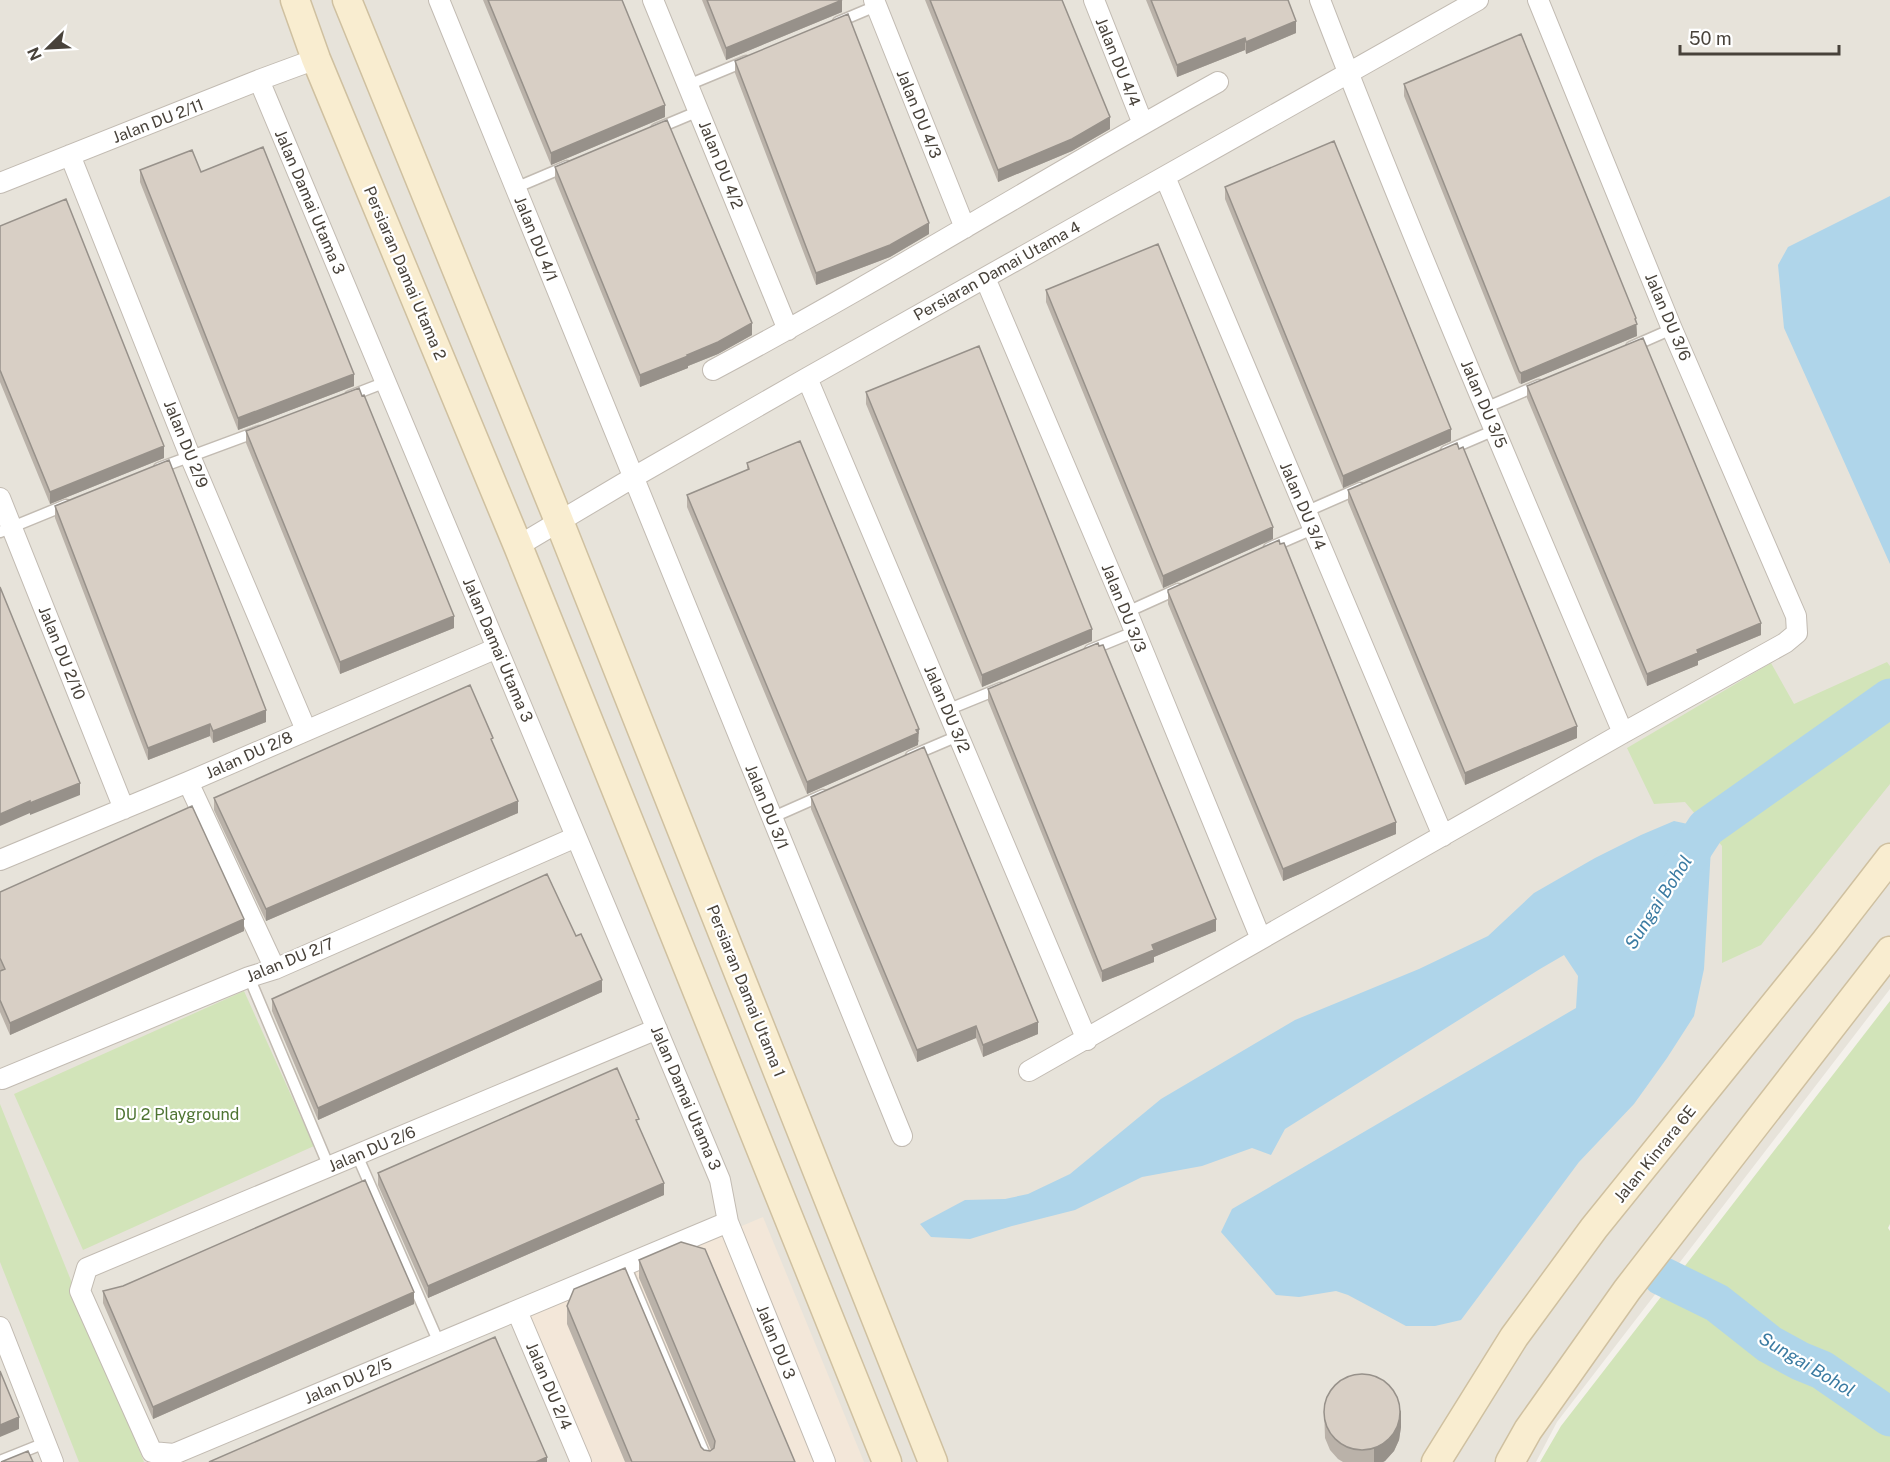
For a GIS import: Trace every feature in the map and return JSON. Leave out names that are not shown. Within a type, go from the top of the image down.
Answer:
[{"type":"street","name":"Persiaran Damai Utama 2","points":[[295,0],[316,59],[518,546]]},
{"type":"street","points":[[347,0],[559,521]]},
{"type":"street","name":"Jalan DU 4/1","points":[[439,0],[634,477]]},
{"type":"street","name":"Jalan DU 4/2","points":[[652,0],[788,330]]},
{"type":"street","name":"Jalan DU 4/4","points":[[1094,0],[1143,124]]},
{"type":"street","name":"Persiaran Damai Utama 4","points":[[518,546],[807,378],[1478,0]]},
{"type":"street","name":"Jalan DU 3/6","points":[[1538,0],[1672,329],[1796,616],[1797,633],[1785,643],[1623,733]]},
{"type":"street","name":"Jalan DU 3/5","points":[[1327,2],[1348,74],[1485,408],[1623,733]]},
{"type":"street","name":"Jalan DU 4/3","points":[[875,3],[964,228]]},
{"type":"street","name":"Jalan DU 2/11","points":[[0,183],[316,59]]},
{"type":"street","name":"Jalan Damai Utama 3","points":[[259,80],[720,1180],[728,1222]]},
{"type":"street","points":[[713,370],[788,330],[1218,82]]},
{"type":"street","name":"Jalan DU 2/9","points":[[70,155],[190,456],[306,730]]},
{"type":"street","name":"Jalan DU 3/4","points":[[1165,177],[1443,836]]},
{"type":"street","name":"Jalan DU 3/3","points":[[985,278],[1127,612],[1261,939]]},
{"type":"street","name":"Jalan DU 3/2","points":[[807,378],[1087,1040]]},
{"type":"street","name":"Jalan DU 3/1","points":[[634,477],[902,1136]]},
{"type":"street","name":"Jalan DU 2/10","points":[[0,498],[6,529],[124,809]]},
{"type":"street","name":"Persiaran Damai Utama 1","points":[[559,521],[933,1462]]},
{"type":"street","points":[[518,546],[886,1462]]},
{"type":"street","name":"Jalan DU 2/8","points":[[0,861],[497,648]]},
{"type":"street","points":[[1029,1071],[1623,733]]},
{"type":"street","points":[[188,782],[275,969]]},
{"type":"street","name":"Jalan DU 2/7","points":[[2,1079],[249,977],[275,969],[576,837]]},
{"type":"street","name":"Jalan Kinrara 6E","points":[[1436,1462],[1514,1336],[1594,1228],[1890,858]]},
{"type":"street","points":[[1510,1462],[1528,1430],[1627,1290],[1890,951]]},
{"type":"street","name":"Jalan DU 2/6","points":[[87,1268],[657,1029]]},
{"type":"street","name":"Jalan DU 2/5","points":[[87,1268],[80,1291],[152,1452],[174,1454],[728,1222]]},
{"type":"street","name":"Jalan DU 3","points":[[728,1222],[825,1462]]},
{"type":"street","name":"Jalan DU 2/4","points":[[517,1311],[581,1462]]},
{"type":"street","points":[[0,1327],[53,1462]]},
{"type":"lane","points":[[832,24],[875,3]]},
{"type":"lane","points":[[688,85],[754,57]]},
{"type":"lane","points":[[645,134],[699,111]]},
{"type":"lane","points":[[515,188],[580,161]]},
{"type":"lane","points":[[1617,352],[1672,329]]},
{"type":"lane","points":[[1485,408],[1551,380]]},
{"type":"lane","points":[[342,399],[386,382]]},
{"type":"lane","points":[[145,474],[266,428]]},
{"type":"lane","points":[[1432,457],[1495,430]]},
{"type":"lane","points":[[1258,553],[1368,484]]},
{"type":"lane","points":[[6,529],[79,500]]},
{"type":"lane","points":[[1127,612],[1193,582]]},
{"type":"lane","points":[[1079,655],[1134,632]]},
{"type":"lane","points":[[947,710],[1013,682]]},
{"type":"lane","points":[[903,760],[958,736]]},
{"type":"lane","points":[[771,818],[837,789]]},
{"type":"lane","points":[[249,977],[329,1167]]},
{"type":"lane","points":[[357,1155],[439,1343]]},
{"type":"lane","points":[[625,1265],[708,1462]]},
{"type":"lane","points":[[0,1461],[45,1443]]},
{"type":"shaded area","points":[[0,0],[1890,0],[1890,989],[1557,1422],[1536,1462],[0,1462]]},
{"type":"shaded area","points":[[763,1217],[864,1462],[569,1462],[511,1323]]},
{"type":"green space","points":[[1887,662],[1890,666],[1890,784],[1761,945],[1722,963],[1722,846],[1685,802],[1654,804],[1627,748],[1771,663],[1794,704]]},
{"type":"green space","name":"DU 2 Playground","points":[[244,991],[314,1146],[83,1250],[14,1094]]},
{"type":"green space","points":[[1890,1001],[1890,1224],[1888,1228],[1890,1231],[1890,1462],[1540,1462],[1561,1426]]},
{"type":"green space","points":[[0,1104],[144,1462],[79,1462],[0,1262]]},
{"type":"water","points":[[1890,196],[1890,564],[1784,328],[1778,265],[1788,247]]},
{"type":"water","points":[[1674,821],[1706,828],[1711,848],[1704,969],[1694,1016],[1634,1104],[1579,1162],[1461,1320],[1435,1326],[1406,1326],[1336,1291],[1299,1297],[1276,1295],[1221,1232],[1232,1209],[1576,1008],[1578,976],[1564,955],[1285,1129],[1271,1155],[1252,1148],[1202,1166],[1142,1177],[1075,1210],[970,1239],[931,1237],[920,1224],[965,1200],[1005,1199],[1028,1194],[1070,1174],[1161,1099],[1295,1020],[1419,969],[1488,936],[1534,893],[1595,858]]},
{"type":"building","points":[[488,0],[622,0],[665,105],[551,153]]},
{"type":"building","points":[[707,0],[842,0],[726,48]]},
{"type":"building","points":[[930,0],[1062,0],[1110,117],[1072,139],[998,170]]},
{"type":"building","points":[[1151,0],[1288,0],[1296,21],[1246,42],[1245,38],[1177,65]]},
{"type":"building","points":[[848,14],[929,223],[890,245],[816,273],[735,61]]},
{"type":"building","points":[[1521,34],[1637,324],[1521,373],[1404,84]]},
{"type":"building","points":[[667,120],[752,323],[688,356],[640,375],[555,167]]},
{"type":"building","points":[[1334,141],[1451,429],[1343,476],[1225,187]]},
{"type":"building","points":[[263,147],[354,374],[238,418],[140,170],[192,150],[201,172]]},
{"type":"building","points":[[66,199],[164,446],[50,492],[0,370],[0,226]]},
{"type":"building","points":[[1158,244],[1273,527],[1163,576],[1046,290]]},
{"type":"building","points":[[1643,338],[1761,623],[1647,674],[1527,386]]},
{"type":"building","points":[[979,346],[1092,629],[982,675],[866,392]]},
{"type":"building","points":[[359,388],[362,396],[364,395],[454,616],[340,662],[246,431]]},
{"type":"building","points":[[800,441],[919,729],[916,730],[918,733],[807,782],[687,495],[749,469],[747,463]]},
{"type":"building","points":[[1457,443],[1459,449],[1463,447],[1577,726],[1465,773],[1348,490]]},
{"type":"building","points":[[169,460],[266,710],[213,731],[210,724],[148,748],[55,506]]},
{"type":"building","points":[[1279,540],[1280,544],[1284,543],[1396,822],[1283,869],[1168,592],[1168,590]]},
{"type":"building","points":[[0,587],[80,783],[0,814]]},
{"type":"building","points":[[1098,643],[1099,646],[1103,645],[1216,919],[1152,945],[1154,950],[1102,971],[988,689]]},
{"type":"building","points":[[470,685],[518,801],[266,909],[214,798]]},
{"type":"building","points":[[924,747],[1038,1022],[983,1045],[976,1026],[917,1050],[811,797]]},
{"type":"building","points":[[192,806],[244,919],[10,1023],[0,1000],[0,971],[5,969],[0,958],[0,892]]},
{"type":"building","points":[[547,874],[576,936],[581,934],[602,980],[318,1108],[272,999]]},
{"type":"building","points":[[617,1068],[639,1119],[636,1120],[664,1183],[428,1286],[378,1173]]},
{"type":"building","points":[[365,1180],[414,1292],[153,1407],[103,1291],[123,1286]]},
{"type":"building","points":[[681,1242],[705,1249],[795,1462],[632,1462],[567,1306],[574,1289],[625,1268],[701,1447],[710,1451],[714,1448],[715,1441],[639,1260]]},
{"type":"building","points":[[495,1337],[547,1457],[536,1462],[209,1462]]},
{"type":"building","points":[[0,1371],[19,1417],[0,1425]]},
{"type":"building","points":[[1362,1374],[1377,1377],[1389,1385],[1397,1397],[1400,1412],[1397,1427],[1389,1439],[1377,1447],[1362,1450],[1347,1447],[1335,1439],[1327,1427],[1324,1412],[1327,1397],[1335,1385],[1347,1377]]},
{"type":"building","points":[[28,1451],[33,1462],[1,1462]]},
{"type":"waterway","name":"Sungai Bohol","points":[[1676,874],[1706,828],[1890,698]]},
{"type":"waterway","name":"Sungai Bohol","points":[[1662,1276],[1717,1303],[1769,1344],[1822,1370],[1890,1417]]}]
